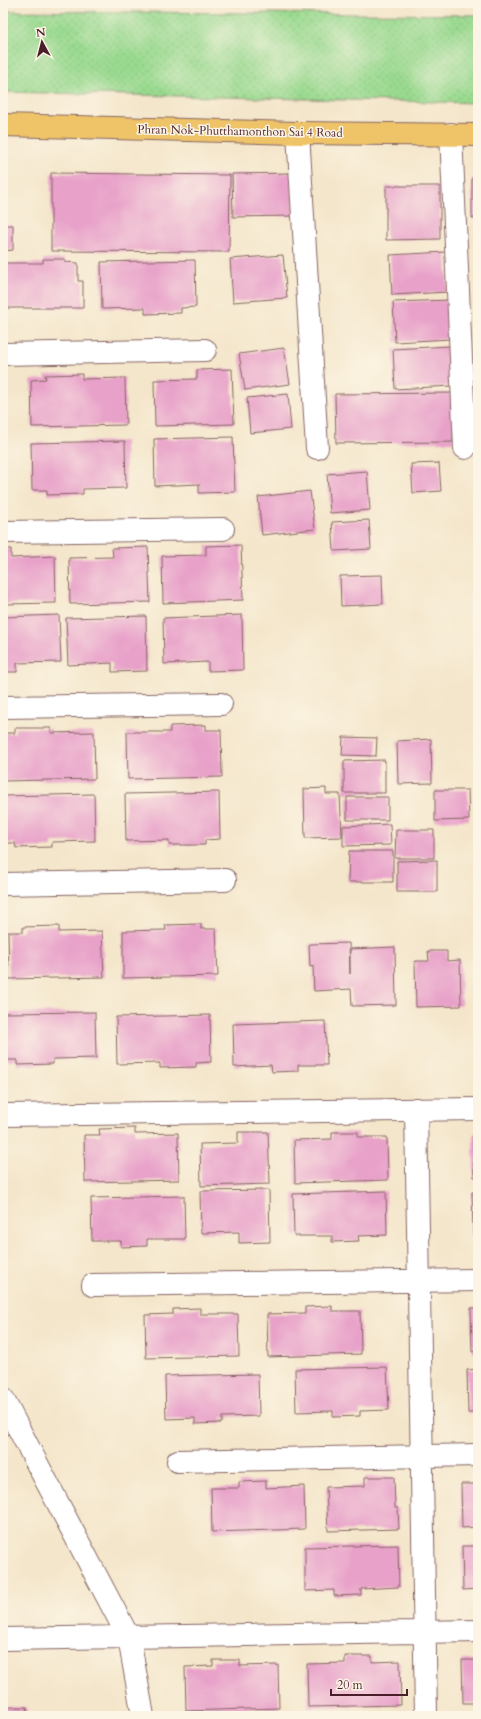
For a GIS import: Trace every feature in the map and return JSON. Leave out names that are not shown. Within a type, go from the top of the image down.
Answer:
[{"type":"main road","name":"Phran Nok-Phutthamonthon Sai 4 Road","points":[[3,125],[298,133],[478,135]]},
{"type":"street","points":[[298,133],[317,448]]},
{"type":"street","points":[[452,134],[465,448]]},
{"type":"street","points":[[3,354],[205,350]]},
{"type":"street","points":[[3,532],[223,529]]},
{"type":"street","points":[[3,708],[221,704]]},
{"type":"street","points":[[3,884],[225,880]]},
{"type":"street","points":[[416,1109],[426,1716]]},
{"type":"street","points":[[3,1115],[478,1109]]},
{"type":"street","points":[[93,1285],[478,1280]]},
{"type":"street","points":[[3,1399],[129,1638],[143,1716]]},
{"type":"street","points":[[178,1460],[478,1455]]},
{"type":"street","points":[[3,1640],[478,1630]]},
{"type":"green space","points":[[3,11],[478,15],[478,103],[3,92]]},
{"type":"building","points":[[51,173],[230,175],[229,252],[51,251]]},
{"type":"building","points":[[293,173],[294,216],[233,217],[232,174]]},
{"type":"building","points":[[472,178],[478,178],[478,218],[472,218]]},
{"type":"building","points":[[386,186],[440,186],[440,239],[386,240]]},
{"type":"building","points":[[3,225],[13,225],[13,250],[3,251]]},
{"type":"building","points":[[446,252],[448,292],[392,295],[390,255]]},
{"type":"building","points":[[283,255],[287,298],[233,302],[230,259]]},
{"type":"building","points":[[43,259],[65,259],[65,262],[78,263],[78,281],[83,281],[83,308],[3,308],[3,263],[43,263]]},
{"type":"building","points":[[195,260],[196,307],[181,308],[181,313],[145,314],[145,308],[102,309],[101,262]]},
{"type":"building","points":[[450,300],[451,339],[395,342],[393,302]]},
{"type":"building","points":[[450,346],[452,386],[395,389],[393,349]]},
{"type":"building","points":[[284,348],[290,384],[245,390],[239,354]]},
{"type":"building","points":[[232,369],[234,424],[155,426],[154,380],[197,379],[197,370]]},
{"type":"building","points":[[82,374],[82,379],[125,378],[126,425],[32,427],[31,380],[46,379],[45,375]]},
{"type":"building","points":[[453,393],[453,442],[336,443],[335,394]]},
{"type":"building","points":[[288,394],[291,429],[250,433],[247,398]]},
{"type":"building","points":[[233,437],[235,492],[199,493],[199,484],[155,486],[154,439]]},
{"type":"building","points":[[125,441],[126,488],[83,489],[83,494],[47,495],[47,490],[32,490],[31,443]]},
{"type":"building","points":[[439,463],[441,491],[413,493],[411,464]]},
{"type":"building","points":[[367,471],[370,510],[330,513],[327,474]]},
{"type":"building","points":[[476,475],[478,475],[478,509],[476,509]]},
{"type":"building","points":[[310,491],[315,529],[262,535],[258,497]]},
{"type":"building","points":[[369,520],[371,549],[334,551],[332,522]]},
{"type":"building","points":[[241,545],[243,600],[163,603],[162,556],[206,555],[206,546]]},
{"type":"building","points":[[148,547],[150,602],[70,604],[69,558],[113,557],[112,548]]},
{"type":"building","points":[[3,549],[11,549],[11,558],[55,556],[56,603],[3,604]]},
{"type":"building","points":[[382,575],[383,604],[341,606],[340,576]]},
{"type":"building","points":[[59,615],[61,662],[17,663],[17,672],[3,672],[3,617]]},
{"type":"building","points":[[242,615],[243,670],[208,671],[208,662],[164,664],[163,618]]},
{"type":"building","points":[[146,616],[147,671],[112,672],[112,663],[68,665],[66,618]]},
{"type":"building","points":[[206,725],[206,730],[221,730],[222,777],[128,779],[127,732],[170,732],[170,726]]},
{"type":"building","points":[[15,728],[51,728],[51,733],[94,732],[95,779],[3,781],[3,733],[15,733]]},
{"type":"building","points":[[343,737],[377,738],[376,756],[342,755]]},
{"type":"building","points":[[431,739],[432,783],[398,784],[397,741]]},
{"type":"building","points":[[385,760],[385,793],[344,793],[344,761]]},
{"type":"building","points":[[326,788],[326,794],[340,794],[342,837],[305,838],[304,789]]},
{"type":"building","points":[[435,790],[468,790],[469,820],[435,821]]},
{"type":"building","points":[[219,792],[220,839],[205,840],[205,845],[169,845],[169,840],[126,841],[125,794]]},
{"type":"building","points":[[94,794],[95,841],[52,842],[52,847],[16,848],[15,843],[3,843],[3,796]]},
{"type":"building","points":[[347,797],[388,797],[388,820],[347,820]]},
{"type":"building","points":[[390,824],[391,845],[343,846],[343,826]]},
{"type":"building","points":[[396,830],[434,830],[434,858],[395,858]]},
{"type":"building","points":[[349,851],[393,851],[393,882],[348,882]]},
{"type":"building","points":[[437,860],[437,892],[397,892],[397,861]]},
{"type":"building","points":[[201,924],[201,929],[216,929],[218,976],[123,978],[123,931],[166,930],[165,925]]},
{"type":"building","points":[[59,926],[59,932],[102,931],[104,977],[9,979],[8,932],[23,932],[23,927]]},
{"type":"building","points":[[349,943],[350,974],[350,949],[395,947],[396,1005],[352,1006],[351,989],[314,991],[313,966],[310,967],[309,944]]},
{"type":"building","points":[[428,951],[447,951],[447,961],[460,960],[461,1006],[416,1007],[415,961],[429,961]]},
{"type":"building","points":[[95,1012],[96,1058],[53,1059],[53,1064],[17,1065],[17,1060],[3,1060],[3,1013]]},
{"type":"building","points":[[210,1015],[211,1062],[196,1063],[196,1067],[160,1068],[160,1063],[117,1064],[116,1017]]},
{"type":"building","points":[[325,1021],[327,1065],[298,1065],[298,1071],[272,1072],[271,1065],[234,1067],[233,1024]]},
{"type":"building","points":[[135,1128],[135,1134],[178,1133],[179,1180],[85,1182],[84,1135],[100,1135],[99,1129]]},
{"type":"building","points":[[238,1132],[268,1132],[270,1184],[201,1186],[200,1144],[238,1143]]},
{"type":"building","points":[[332,1132],[358,1132],[358,1137],[387,1137],[388,1180],[295,1183],[294,1140],[332,1139]]},
{"type":"building","points":[[473,1134],[478,1134],[478,1177],[474,1177]]},
{"type":"building","points":[[269,1190],[270,1242],[239,1243],[239,1232],[201,1233],[200,1191]]},
{"type":"building","points":[[386,1191],[387,1235],[358,1236],[359,1241],[332,1242],[332,1236],[294,1236],[293,1194]]},
{"type":"building","points":[[472,1192],[478,1192],[478,1235],[473,1235]]},
{"type":"building","points":[[184,1196],[185,1239],[147,1239],[147,1246],[121,1247],[121,1241],[92,1241],[91,1198]]},
{"type":"building","points":[[332,1306],[332,1311],[360,1311],[361,1354],[268,1357],[267,1314],[305,1313],[305,1307]]},
{"type":"building","points":[[200,1308],[200,1314],[238,1314],[239,1356],[146,1358],[145,1315],[173,1314],[173,1309]]},
{"type":"building","points":[[471,1308],[478,1308],[478,1351],[472,1352]]},
{"type":"building","points":[[387,1367],[389,1410],[360,1411],[360,1416],[333,1417],[333,1411],[296,1412],[295,1369]]},
{"type":"building","points":[[478,1369],[478,1413],[468,1413],[467,1370]]},
{"type":"building","points":[[258,1374],[259,1416],[222,1417],[222,1423],[195,1424],[195,1418],[166,1419],[165,1376]]},
{"type":"building","points":[[365,1477],[394,1477],[395,1508],[398,1508],[399,1529],[328,1531],[326,1487],[365,1486]]},
{"type":"building","points":[[266,1481],[266,1488],[304,1486],[305,1529],[212,1532],[211,1488],[239,1488],[239,1482]]},
{"type":"building","points":[[461,1484],[478,1484],[478,1527],[462,1528]]},
{"type":"building","points":[[398,1545],[399,1587],[361,1589],[361,1595],[334,1596],[334,1590],[305,1591],[305,1547]]},
{"type":"building","points":[[462,1546],[478,1546],[478,1589],[463,1590]]},
{"type":"building","points":[[345,1656],[372,1656],[372,1662],[400,1661],[401,1705],[308,1707],[307,1664],[345,1663]]},
{"type":"building","points":[[213,1660],[240,1660],[240,1666],[278,1665],[279,1708],[186,1711],[185,1667],[213,1666]]},
{"type":"building","points":[[462,1660],[478,1660],[478,1703],[463,1703]]},
{"type":"building","points":[[3,1694],[5,1694],[5,1707],[27,1707],[28,1716],[3,1716]]}]
